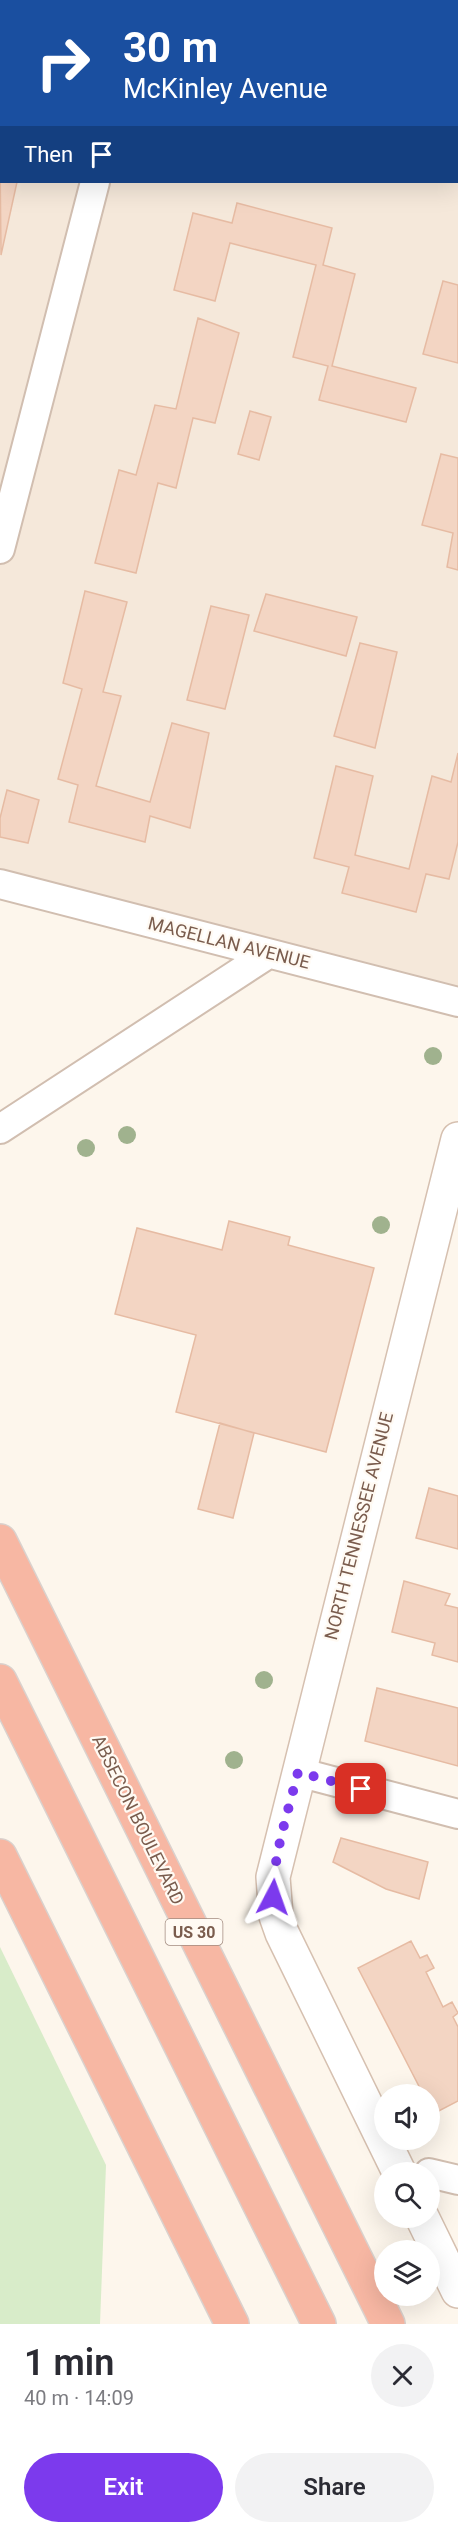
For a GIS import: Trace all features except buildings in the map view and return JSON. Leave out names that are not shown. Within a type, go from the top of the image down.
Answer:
[{"type":"highway","name":"ABSECON BOULEVARD","points":[[0,1541],[388,2324]]},
{"type":"highway","points":[[0,1681],[320,2324]]},
{"type":"highway","points":[[0,1856],[232,2324]]},
{"type":"street","points":[[0,549],[95,183]]},
{"type":"street","name":"MAGELLAN AVENUE","points":[[0,884],[458,1002]]},
{"type":"street","points":[[0,1129],[268,954]]},
{"type":"street","name":"NORTH TENNESSEE AVENUE","points":[[402,2162],[276,1916],[273,1877],[458,1139]]},
{"type":"street","points":[[298,1772],[458,1814]]},
{"type":"street","points":[[440,2176],[458,2180]]},
{"type":"street","points":[[427,2228],[458,2291]]},
{"type":"shaded area","points":[[0,183],[458,183],[458,1002],[0,884]]},
{"type":"green space","points":[[0,1947],[106,2165],[100,2324],[0,2324]]},
{"type":"route","points":[[273,1897],[273,1877],[278,1849],[298,1772],[361,1789]]}]
